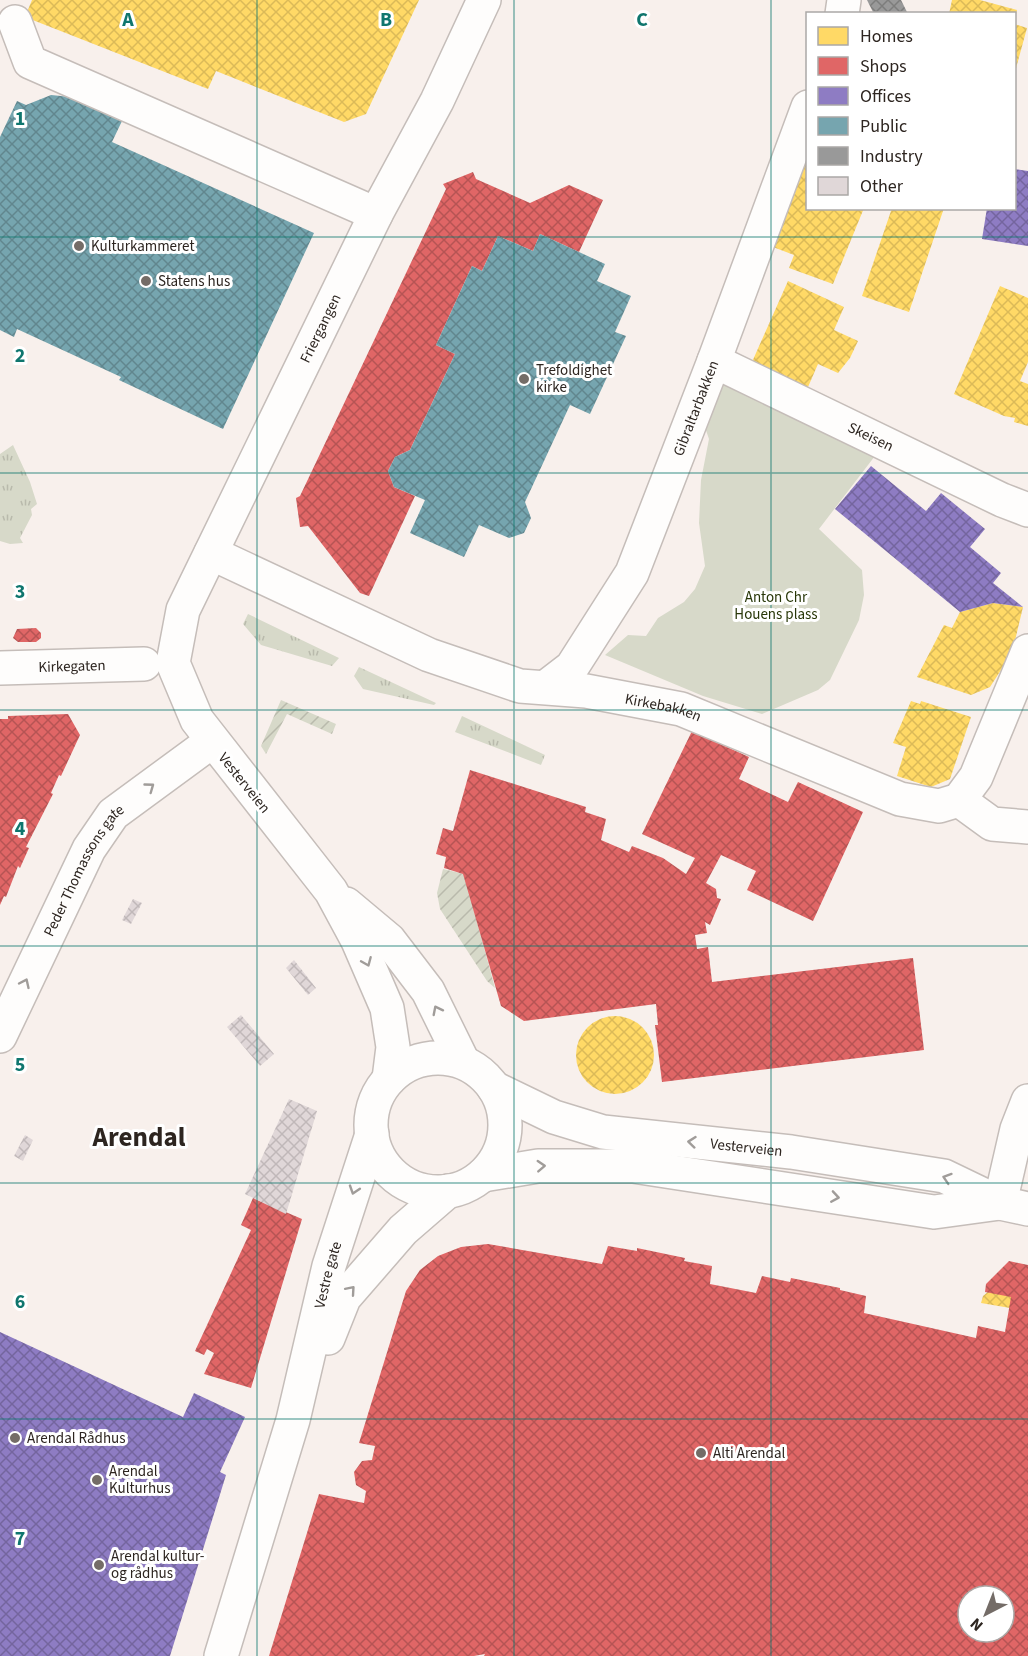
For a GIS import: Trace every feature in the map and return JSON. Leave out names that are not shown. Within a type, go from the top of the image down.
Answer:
[{"type":"street","name":"Friergangen","points":[[159,664],[183,610],[376,214],[437,101],[484,0]]},
{"type":"street","points":[[15,22],[30,62],[376,214]]},
{"type":"street","name":"Gibraltarbakken","points":[[546,687],[572,668],[632,573],[714,361],[806,110]]},
{"type":"street","name":"Skeisen","points":[[714,361],[1002,500],[1028,510]]},
{"type":"street","name":"Kirkebakken","points":[[211,553],[429,655],[520,686],[586,691],[681,709],[900,799],[939,806],[959,800]]},
{"type":"street","points":[[1028,651],[976,777],[959,800],[992,824],[1028,827]]},
{"type":"street","name":"Kirkegaten","points":[[0,668],[159,664]]},
{"type":"street","name":"Vesterveien","points":[[159,664],[212,742],[331,891],[358,941],[387,1008],[393,1047],[389,1079]]},
{"type":"street","name":"Peder Thomassons gate","points":[[0,1036],[89,849],[113,814],[212,742]]},
{"type":"street","name":"Vesterveien","points":[[331,891],[389,940],[428,991],[463,1062]]},
{"type":"street","points":[[443,1058],[463,1062],[481,1073],[494,1088],[502,1105],[504,1133],[495,1160],[483,1175],[467,1185],[448,1191],[427,1191],[407,1184],[384,1162],[372,1134],[373,1109],[379,1093],[389,1079],[405,1066],[423,1059],[443,1058]]},
{"type":"street","name":"Vesterveien","points":[[494,1088],[554,1117],[603,1132],[791,1152],[944,1176],[1014,1206]]},
{"type":"street","points":[[483,1175],[538,1166],[633,1166],[934,1212],[1014,1206],[1017,1129],[1028,1101]]},
{"type":"street","name":"Vestre gate","points":[[221,1656],[293,1419],[329,1266],[372,1134]]},
{"type":"street","name":"Vestre gate","points":[[293,1419],[344,1298],[403,1230],[448,1191]]},
{"type":"green space","name":"Anton Chr Houens plass","points":[[733,380],[878,452],[819,529],[862,570],[864,595],[859,620],[830,680],[818,690],[762,714],[703,696],[605,655],[628,635],[646,636],[658,618],[684,602],[695,589],[705,566],[699,523],[701,480],[709,439],[701,416],[711,390]]},
{"type":"green space","points":[[13,445],[30,482],[37,504],[31,509],[32,515],[20,538],[23,543],[10,544],[0,541],[0,454]]},
{"type":"green space","points":[[248,614],[339,658],[332,666],[261,645],[243,624]]},
{"type":"green space","points":[[359,667],[436,703],[434,705],[363,689],[354,676]]},
{"type":"green space","points":[[281,700],[336,724],[332,734],[287,714],[266,754],[261,746]]},
{"type":"green space","points":[[462,716],[545,755],[541,765],[455,732]]},
{"type":"green space","points":[[443,869],[464,874],[495,988],[487,981],[440,909],[437,893]]},
{"type":"building: Homes","points":[[32,0],[419,0],[366,114],[344,122],[216,71],[208,89],[25,17]]},
{"type":"building: Homes","points":[[952,0],[980,0],[1017,10],[1016,14],[1016,12],[949,12]]},
{"type":"building: Homes","points":[[1016,25],[1027,28],[1016,68]]},
{"type":"building: Homes","points":[[806,155],[806,210],[863,210],[833,284],[789,268],[794,255],[773,247]]},
{"type":"building: Homes","points":[[891,210],[943,210],[909,312],[862,296]]},
{"type":"building: Homes","points":[[788,281],[844,307],[834,330],[858,341],[850,358],[838,373],[818,364],[808,387],[752,362]]},
{"type":"building: Homes","points":[[1000,286],[1028,298],[1028,362],[1020,381],[1028,384],[1028,426],[1014,422],[1015,418],[1004,416],[954,394]]},
{"type":"building: Homes","points":[[993,603],[1023,607],[1012,653],[990,687],[971,695],[917,677],[944,625],[952,628],[960,612]]},
{"type":"building: Homes","points":[[911,701],[920,704],[921,701],[971,717],[950,779],[931,787],[897,776],[906,747],[893,743]]},
{"type":"building: Homes","points":[[615,1016],[630,1019],[647,1033],[654,1055],[651,1070],[637,1087],[615,1094],[600,1091],[583,1077],[576,1055],[579,1040],[593,1023]]},
{"type":"building: Homes","points":[[1011,1273],[1016,1274],[1010,1308],[981,1303],[983,1296]]},
{"type":"building: Shops","points":[[473,172],[476,179],[530,203],[569,185],[603,200],[579,252],[540,234],[533,251],[498,236],[482,271],[472,266],[436,345],[455,354],[410,450],[395,457],[388,471],[394,487],[415,496],[369,596],[360,593],[308,526],[300,527],[296,498],[300,496],[446,189],[443,184]]},
{"type":"building: Shops","points":[[36,628],[41,633],[41,638],[36,642],[18,642],[13,638],[17,629]]},
{"type":"building: Shops","points":[[68,714],[80,735],[26,847],[29,848],[20,868],[18,866],[6,897],[4,896],[0,905],[0,719],[8,719],[8,716]]},
{"type":"building: Shops","points":[[692,731],[749,757],[739,779],[788,802],[798,782],[863,812],[813,921],[747,890],[756,871],[721,855],[706,883],[716,889],[717,898],[721,899],[710,925],[705,922],[707,933],[695,935],[697,949],[708,947],[712,982],[913,958],[924,1050],[662,1082],[655,1025],[658,1025],[656,1004],[524,1021],[501,1006],[463,874],[444,868],[446,857],[436,854],[443,828],[453,831],[470,770],[586,807],[585,812],[606,819],[601,840],[629,852],[632,846],[663,858],[686,874],[695,858],[642,834]]},
{"type":"building: Shops","points":[[253,1198],[302,1219],[251,1388],[204,1374],[214,1353],[207,1349],[204,1355],[195,1351],[251,1230],[241,1225]]},
{"type":"building: Shops","name":"Alti Arendal","points":[[488,1244],[602,1264],[608,1246],[637,1251],[637,1248],[712,1266],[710,1284],[756,1293],[762,1276],[790,1282],[791,1278],[866,1296],[864,1313],[976,1338],[978,1326],[1005,1332],[1011,1297],[985,1292],[986,1284],[1009,1261],[1028,1265],[1028,1656],[484,1656],[485,1654],[474,1656],[269,1656],[319,1494],[364,1503],[366,1491],[356,1485],[354,1472],[362,1461],[372,1460],[375,1446],[359,1443],[406,1291],[420,1270],[438,1256],[461,1247]]},
{"type":"building: Offices","points":[[1016,169],[1028,171],[1028,246],[982,239],[987,210],[1016,210]]},
{"type":"building: Offices","points":[[871,466],[926,511],[941,493],[985,529],[970,547],[1001,573],[993,583],[1023,607],[993,603],[960,612],[835,509]]},
{"type":"building: Offices","name":"Arendal kultur- og rådhus","points":[[0,1332],[183,1417],[194,1393],[245,1417],[220,1472],[226,1475],[170,1656],[0,1656]]},
{"type":"building: Public","name":"Statens hus","points":[[51,95],[71,97],[122,121],[112,142],[314,233],[223,429],[119,380],[121,377],[17,329],[14,337],[0,330],[0,137],[17,101],[26,105]]},
{"type":"building: Public","name":"Trefoldighet kirke","points":[[540,234],[605,264],[597,281],[631,296],[615,332],[626,336],[590,414],[570,405],[525,502],[531,518],[524,533],[509,538],[479,525],[464,557],[410,533],[425,500],[394,487],[388,471],[395,457],[410,450],[455,354],[436,345],[472,266],[482,271],[498,236],[533,251]]},
{"type":"building: Industry","points":[[867,0],[901,0],[907,12],[873,12]]},
{"type":"building: Other","points":[[133,899],[142,903],[131,924],[122,920]]},
{"type":"building: Other","points":[[294,960],[316,988],[308,995],[286,968]]},
{"type":"building: Other","points":[[241,1015],[274,1054],[260,1066],[227,1027]]},
{"type":"building: Other","points":[[289,1099],[317,1111],[286,1214],[245,1194]]},
{"type":"building: Other","points":[[25,1135],[33,1140],[23,1161],[14,1156]]},
{"type":"place","name":"Kulturkammeret","points":[[79,246]]},
{"type":"place","name":"Statens hus","points":[[146,281]]},
{"type":"place","name":"Trefoldighet kirke","points":[[524,379]]},
{"type":"place","name":"Arendal Rådhus","points":[[15,1438]]},
{"type":"place","name":"Alti Arendal","points":[[701,1453]]},
{"type":"place","name":"Arendal Kulturhus","points":[[97,1480]]},
{"type":"place","name":"Arendal kultur- og rådhus","points":[[99,1565]]},
{"type":"district","name":"Arendal","points":[[139,1137]]}]
